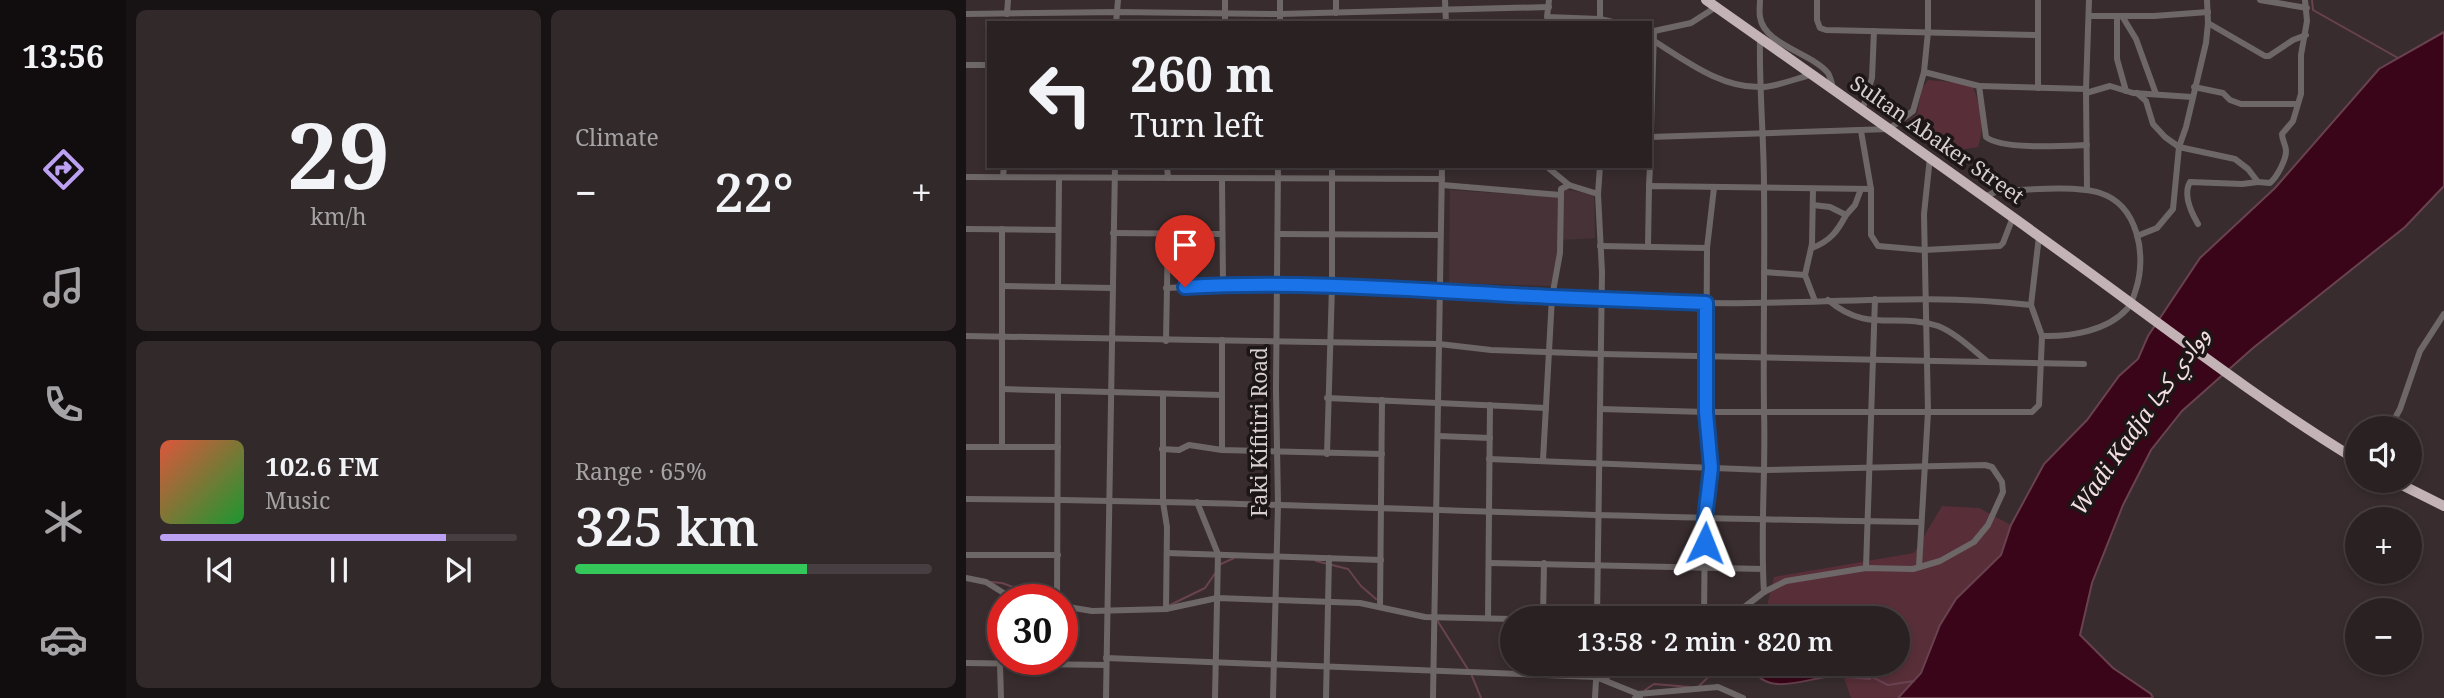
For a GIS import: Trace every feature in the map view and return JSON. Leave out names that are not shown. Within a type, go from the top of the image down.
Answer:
[{"type":"highway","name":"Sultan Abaker Street","points":[[1706,0],[1986,197],[2185,345],[2345,452]]},
{"type":"highway","points":[[2418,493],[2444,506]]},
{"type":"street","points":[[1007,14],[1008,0]]},
{"type":"street","points":[[1116,21],[1118,0]]},
{"type":"street","points":[[1225,0],[1225,21]]},
{"type":"street","points":[[1280,0],[1280,21]]},
{"type":"street","points":[[1336,0],[1336,13]]},
{"type":"street","points":[[1445,0],[1446,21]]},
{"type":"street","points":[[966,14],[1280,14],[1445,10],[1549,4],[1547,17],[1600,21],[1600,0]]},
{"type":"street","points":[[1760,0],[1759,16],[1762,26],[1777,40],[1823,69],[1830,77],[1833,91]]},
{"type":"street","points":[[1817,0],[1817,20],[1820,28],[1836,31],[2037,34]]},
{"type":"street","points":[[1652,137],[1889,129],[1912,114],[1924,72],[1928,0]]},
{"type":"street","points":[[2038,0],[2038,88]]},
{"type":"street","points":[[2087,190],[2089,0]]},
{"type":"street","points":[[2137,236],[2157,228],[2173,209],[2179,147],[2206,43],[2207,0]]},
{"type":"street","points":[[2198,224],[2187,190],[2190,181],[2270,183],[2277,175],[2286,153],[2282,134],[2293,121],[2301,94],[2301,55],[2306,34],[2306,4],[2260,0]]},
{"type":"street","points":[[1652,105],[1652,31],[1691,23],[1716,7]]},
{"type":"street","points":[[1381,12],[1382,21]]},
{"type":"street","points":[[2090,16],[2189,15],[2208,12]]},
{"type":"street","points":[[1063,14],[1063,21]]},
{"type":"street","points":[[2120,16],[2117,59],[2126,91]]},
{"type":"street","points":[[2120,16],[2136,39],[2156,94]]},
{"type":"street","points":[[2208,23],[2265,56],[2270,56],[2306,34]]},
{"type":"street","points":[[1862,111],[1872,78],[1874,31]]},
{"type":"street","points":[[1760,39],[1759,87],[1764,189],[1765,470],[1761,520],[1764,592]]},
{"type":"street","points":[[1654,41],[1711,75],[1759,87],[1810,75]]},
{"type":"street","points":[[966,65],[987,65]]},
{"type":"street","points":[[1924,72],[1979,86],[2086,91],[2110,86],[2137,93],[2192,97]]},
{"type":"street","points":[[1979,86],[1984,134],[1991,141],[2007,145],[2087,145]]},
{"type":"street","points":[[2194,88],[2221,93],[2241,104],[2297,104]]},
{"type":"street","points":[[2137,93],[2146,101],[2154,124],[2165,137],[2179,147],[2235,159],[2248,169],[2258,182]]},
{"type":"street","points":[[1861,131],[1871,189],[1871,235],[1878,246],[1924,250],[2000,246],[2005,241],[2013,217]]},
{"type":"street","points":[[1919,567],[1928,412],[1924,250],[1930,157]]},
{"type":"street","points":[[1003,177],[1004,168]]},
{"type":"street","points":[[1106,698],[1115,168]]},
{"type":"street","points":[[1167,168],[1168,178]]},
{"type":"street","name":"Faki Kifitiri Road","points":[[1273,698],[1278,504],[1278,168]]},
{"type":"street","points":[[1327,454],[1332,286],[1332,168]]},
{"type":"street","points":[[1433,698],[1442,168]]},
{"type":"street","points":[[1548,168],[1569,185],[1598,194]]},
{"type":"street","points":[[1597,606],[1601,354],[1600,168]]},
{"type":"street","points":[[1648,247],[1650,168]]},
{"type":"street","points":[[966,177],[1442,182],[1561,195]]},
{"type":"street","points":[[1058,287],[1059,178]]},
{"type":"street","points":[[1222,179],[1223,285]]},
{"type":"street","points":[[1543,460],[1552,297],[1560,253],[1561,189],[1569,185]]},
{"type":"street","points":[[1649,186],[1871,189]]},
{"type":"street","points":[[1704,606],[1705,518],[1711,468],[1706,412],[1707,248],[1714,188]]},
{"type":"street","points":[[1813,189],[1812,248],[1805,275],[1815,301]]},
{"type":"street","points":[[1812,248],[1825,243],[1836,234],[1855,205],[1861,189]]},
{"type":"street","points":[[1986,197],[1997,191],[2087,190],[2112,199],[2123,208],[2137,236],[2141,270],[2132,304],[2121,315],[2091,330],[2060,336],[2042,336]]},
{"type":"street","points":[[1813,205],[1830,207],[1846,215]]},
{"type":"street","points":[[966,229],[1058,230]]},
{"type":"street","points":[[1002,229],[1002,447]]},
{"type":"street","points":[[1113,233],[1222,234]]},
{"type":"street","points":[[1166,341],[1168,234]]},
{"type":"street","points":[[1279,234],[1440,235]]},
{"type":"street","points":[[1600,409],[1706,412],[2032,412],[2039,405],[2042,336],[2031,305],[2039,236]]},
{"type":"street","points":[[1600,246],[1707,248]]},
{"type":"street","points":[[1763,272],[1805,275]]},
{"type":"street","points":[[1166,288],[1223,285],[1332,286],[1706,303],[1925,299],[2031,305]]},
{"type":"street","points":[[1002,286],[1113,288]]},
{"type":"street","points":[[1866,568],[1875,299]]},
{"type":"street","points":[[1828,300],[1847,314],[1874,320],[1925,323],[1947,330],[1989,363]]},
{"type":"street","points":[[2396,416],[2416,359],[2444,314]]},
{"type":"street","points":[[966,336],[1439,344],[1601,354],[2084,364]]},
{"type":"street","points":[[1222,340],[1222,450]]},
{"type":"street","points":[[1002,389],[1222,395]]},
{"type":"street","points":[[1058,392],[1058,584]]},
{"type":"street","points":[[1163,394],[1163,502],[1167,527],[1166,609]]},
{"type":"street","points":[[1327,398],[1439,401],[1546,408]]},
{"type":"street","points":[[1380,607],[1382,400]]},
{"type":"street","points":[[1488,618],[1490,405]]},
{"type":"street","points":[[1438,436],[1490,438]]},
{"type":"street","points":[[1162,449],[1178,450],[1189,445],[1222,450],[1382,454]]},
{"type":"street","points":[[966,447],[1058,447]]},
{"type":"street","points":[[1489,459],[1765,470],[1985,465],[1992,467],[2002,482],[2003,492],[1987,525],[1974,542],[1940,561],[1913,569],[1866,568],[1787,581],[1764,592],[1746,606]]},
{"type":"street","points":[[966,499],[1197,502],[1761,520],[1922,522]]},
{"type":"street","points":[[1197,502],[1218,554],[1215,698]]},
{"type":"street","points":[[1167,553],[1381,560]]},
{"type":"street","points":[[966,555],[1058,555]]},
{"type":"street","points":[[1326,698],[1329,558]]},
{"type":"street","points":[[1489,563],[1763,569]]},
{"type":"street","points":[[1543,606],[1544,564]]},
{"type":"street","points":[[966,578],[989,584]]},
{"type":"street","points":[[1078,609],[1166,609],[1217,598],[1360,603],[1415,616],[1500,618]]},
{"type":"street","points":[[1078,663],[1216,662],[1500,672]]},
{"type":"street","points":[[966,663],[987,664]]},
{"type":"street","points":[[1000,675],[1001,698]]},
{"type":"street","points":[[1578,676],[1605,679],[1638,697],[1718,687],[1743,698]]},
{"type":"street","points":[[1605,679],[1608,676]]},
{"type":"street","points":[[1595,698],[1596,677]]},
{"type":"shaded area","points":[[1928,80],[1961,83],[1973,87],[1981,117],[1978,147],[1940,153],[1903,128],[1904,124],[1917,114],[1922,88]]},
{"type":"shaded area","points":[[1563,189],[1594,194],[1595,238],[1560,240]]},
{"type":"shaded area","points":[[1450,190],[1559,197],[1558,253],[1552,286],[1449,283]]},
{"type":"shaded area","points":[[1942,506],[1979,508],[2011,525],[2001,555],[1956,599],[1940,625],[1921,673],[1898,698],[1851,698],[1844,678],[1910,676],[1910,606],[1767,606],[1774,577],[1914,553]]},
{"type":"water","name":"Wadi Kadja ووادي كجا","points":[[2444,32],[2444,186],[2405,227],[2253,348],[2182,411],[2151,450],[2123,505],[2092,583],[2080,635],[2113,668],[2153,698],[1898,698],[1921,673],[1940,625],[1956,599],[2001,555],[2011,525],[2044,464],[2087,420],[2119,376],[2138,359],[2148,336],[2200,258],[2275,188],[2379,69]]},
{"type":"water","points":[[1758,676],[1872,676],[1870,679],[1826,677],[1783,684],[1763,680]]},
{"type":"waterway","points":[[2312,0],[2313,10],[2398,58]]},
{"type":"waterway","points":[[1221,564],[1234,558]]},
{"type":"waterway","points":[[1316,561],[1348,569],[1376,599]]},
{"type":"waterway","points":[[1168,606],[1205,588],[1216,572]]},
{"type":"waterway","points":[[991,582],[1005,584]]},
{"type":"waterway","points":[[1437,620],[1469,671]]},
{"type":"waterway","points":[[1472,676],[1481,698]]},
{"type":"waterway","points":[[1699,686],[1709,676]]},
{"type":"waterway","points":[[1870,676],[1888,685],[1914,681]]},
{"type":"waterway","points":[[1645,690],[1654,684],[1690,687]]},
{"type":"route","points":[[1185,287],[1223,285],[1438,289],[1706,303],[1706,412],[1711,468],[1705,543]]}]
